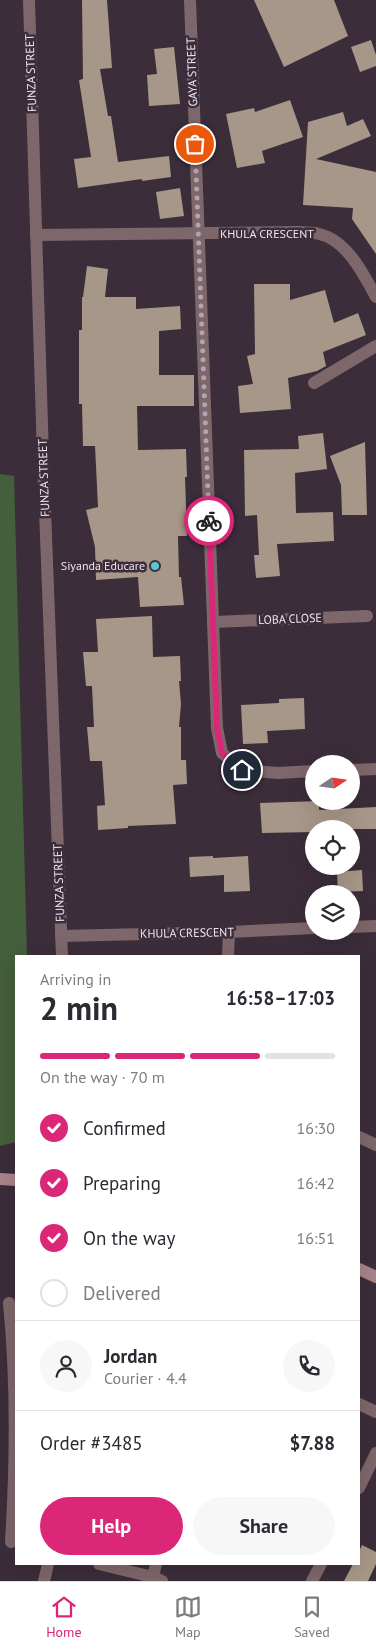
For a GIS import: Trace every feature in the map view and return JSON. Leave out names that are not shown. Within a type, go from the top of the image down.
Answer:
[{"type":"street","name":"FUNZA STREET","points":[[28,0],[62,955]]},
{"type":"street","name":"GAYA STREET","points":[[190,0],[217,728],[222,753],[242,770],[278,773],[305,772]]},
{"type":"street","name":"KHULA CRESCENT","points":[[36,235],[299,232],[320,234],[337,242],[350,256],[376,297]]},
{"type":"street","points":[[314,383],[376,346]]},
{"type":"street","name":"LOBA CLOSE","points":[[212,622],[367,616]]},
{"type":"street","points":[[360,770],[376,769]]},
{"type":"street","points":[[360,927],[376,926]]},
{"type":"street","name":"KHULA CRESCENT","points":[[61,936],[305,928]]},
{"type":"street","points":[[228,955],[229,932]]},
{"type":"street","points":[[360,1137],[376,1145]]},
{"type":"street","points":[[0,1179],[15,1180]]},
{"type":"street","points":[[360,1269],[376,1277]]},
{"type":"street","points":[[8,1304],[15,1384]]},
{"type":"street","points":[[360,1404],[376,1412]]},
{"type":"street","points":[[9,1542],[14,1486],[15,1441]]},
{"type":"street","points":[[360,1486],[376,1453]]},
{"type":"street","points":[[44,1581],[48,1565]]},
{"type":"street","points":[[103,1565],[158,1579],[156,1565]]},
{"type":"street","points":[[312,1581],[320,1565]]},
{"type":"green space","points":[[0,474],[14,476],[27,955],[15,955],[15,1142],[0,1146]]},
{"type":"building","points":[[82,0],[107,0],[112,68],[100,69],[108,116],[111,116],[118,162],[169,156],[171,177],[78,188],[74,159],[91,157],[79,80],[83,79]]},
{"type":"building","points":[[254,0],[334,0],[348,36],[284,67]]},
{"type":"building","points":[[371,40],[376,55],[376,66],[360,72],[351,47]]},
{"type":"building","points":[[174,47],[180,104],[149,106],[147,75],[157,74],[154,49]]},
{"type":"building","points":[[290,100],[303,137],[262,151],[265,163],[237,168],[226,114],[254,108],[255,112]]},
{"type":"building","points":[[343,112],[347,126],[363,119],[371,136],[316,159],[376,172],[376,254],[352,219],[353,208],[303,205],[308,122]]},
{"type":"building","points":[[180,188],[184,216],[160,219],[156,192]]},
{"type":"building","points":[[87,266],[108,269],[105,297],[136,297],[136,309],[180,306],[181,329],[159,331],[159,375],[194,375],[194,406],[137,406],[138,450],[186,449],[187,536],[178,536],[179,577],[181,577],[184,605],[140,607],[138,577],[96,580],[95,547],[86,510],[98,507],[95,446],[83,446],[82,404],[79,404],[79,330],[82,330],[82,297]]},
{"type":"building","points":[[254,284],[290,284],[290,300],[325,290],[334,323],[358,313],[366,335],[323,352],[326,366],[317,371],[288,378],[291,409],[240,413],[238,386],[253,384],[247,356],[255,354]]},
{"type":"building","points":[[323,433],[327,469],[295,473],[296,513],[333,512],[334,541],[277,544],[280,576],[256,578],[254,555],[259,555],[257,515],[245,516],[244,450],[299,449],[298,436]]},
{"type":"building","points":[[365,442],[367,515],[342,515],[341,485],[330,456]]},
{"type":"building","points":[[152,616],[153,657],[180,656],[181,681],[179,681],[181,704],[179,727],[181,727],[181,760],[186,760],[187,784],[173,785],[176,824],[128,826],[128,828],[98,830],[97,806],[105,805],[102,761],[90,761],[87,727],[94,727],[92,686],[86,686],[83,652],[98,652],[96,619]]},
{"type":"building","points":[[304,698],[305,729],[267,731],[268,743],[243,744],[241,705],[279,703],[279,699]]},
{"type":"building","points":[[305,801],[305,810],[360,810],[360,808],[376,807],[376,829],[360,829],[360,820],[305,820],[305,832],[262,833],[260,803]]},
{"type":"building","points":[[213,856],[213,858],[248,856],[250,891],[224,892],[224,875],[190,877],[189,857]]},
{"type":"building","points":[[360,870],[362,870],[363,891],[360,891],[360,885],[338,885],[337,875],[360,875]]},
{"type":"building","points":[[362,1545],[376,1552],[376,1564],[368,1581],[344,1581],[352,1565],[360,1565],[360,1549]]},
{"type":"way so far","points":[[195,144],[209,521]]},
{"type":"place","name":"Siyanda Educare","points":[[155,566]]},
{"type":"route","points":[[209,521],[217,728],[222,753],[242,770]]}]
